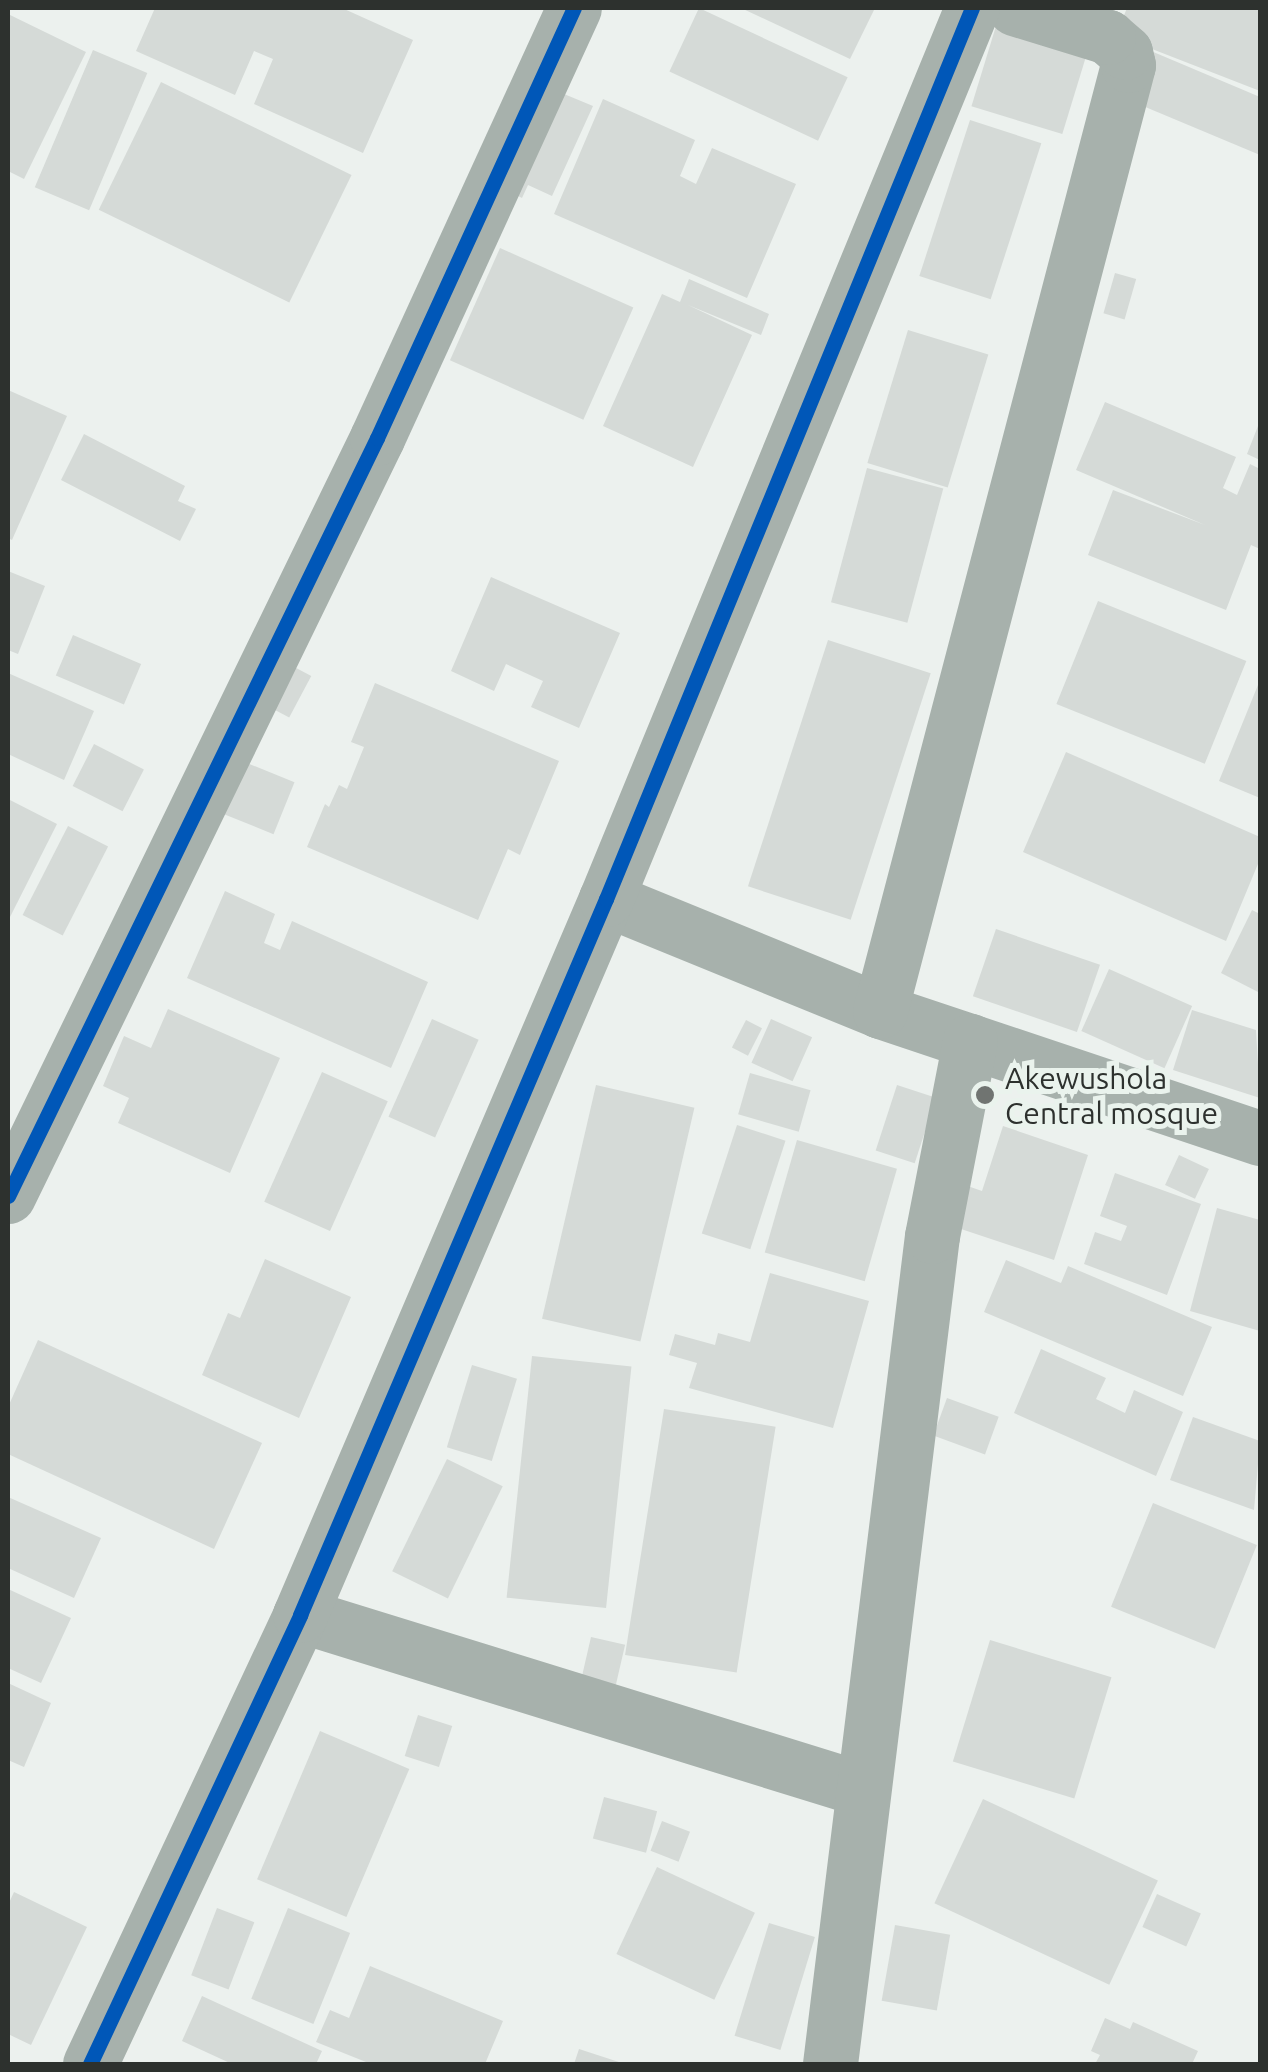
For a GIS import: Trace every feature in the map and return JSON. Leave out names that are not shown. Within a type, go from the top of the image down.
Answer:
[{"type":"street","points":[[8,1196],[377,438],[574,8]]},
{"type":"street","points":[[90,2064],[300,1615],[606,899],[972,8]]},
{"type":"street","points":[[880,1011],[1128,65],[1126,52],[1108,37],[1014,8]]},
{"type":"street","points":[[606,899],[880,1011],[1260,1138]]},
{"type":"street","points":[[830,2064],[859,1788],[932,1236],[970,1041]]},
{"type":"street","points":[[300,1615],[859,1788]]},
{"type":"building","points":[[155,8],[342,8],[413,40],[363,153],[254,104],[273,59],[254,51],[235,95],[136,51]]},
{"type":"building","points":[[699,8],[848,77],[818,141],[669,71]]},
{"type":"building","points":[[741,8],[875,8],[850,59]]},
{"type":"building","points":[[1127,8],[1260,8],[1260,91],[1116,35]]},
{"type":"building","points":[[8,14],[86,52],[24,179],[8,171]]},
{"type":"building","points":[[996,26],[1087,54],[1062,134],[971,106]]},
{"type":"building","points":[[93,50],[147,73],[89,210],[35,187]]},
{"type":"building","points":[[1151,51],[1260,97],[1260,155],[1131,101]]},
{"type":"building","points":[[161,82],[352,175],[289,303],[99,210]]},
{"type":"building","points":[[552,89],[593,106],[552,196],[528,185],[522,198],[506,190]]},
{"type":"building","points":[[603,99],[695,140],[680,176],[696,184],[712,148],[796,184],[747,298],[554,214]]},
{"type":"building","points":[[970,120],[1041,143],[991,299],[919,276]]},
{"type":"building","points":[[500,248],[633,307],[583,420],[450,360]]},
{"type":"building","points":[[1115,273],[1136,279],[1125,319],[1103,313]]},
{"type":"building","points":[[689,279],[769,314],[761,335],[688,305],[752,335],[693,467],[603,426],[662,294],[680,302]]},
{"type":"building","points":[[908,330],[988,355],[948,487],[867,463]]},
{"type":"building","points":[[8,390],[67,416],[12,540],[8,538]]},
{"type":"building","points":[[1105,402],[1236,457],[1223,488],[1237,495],[1250,464],[1260,469],[1260,549],[1251,545],[1226,610],[1088,555],[1113,490],[1205,525],[1076,470]]},
{"type":"building","points":[[1260,421],[1260,460],[1247,454]]},
{"type":"building","points":[[84,434],[185,486],[178,501],[196,509],[180,541],[61,480]]},
{"type":"building","points":[[867,468],[943,488],[907,623],[831,602]]},
{"type":"building","points":[[8,571],[45,586],[18,654],[8,650]]},
{"type":"building","points":[[491,577],[620,633],[579,728],[531,707],[543,681],[506,664],[494,691],[451,671]]},
{"type":"building","points":[[1098,601],[1246,661],[1205,764],[1056,704]]},
{"type":"building","points":[[73,635],[141,664],[124,704],[56,676]]},
{"type":"building","points":[[828,640],[931,673],[851,920],[748,886]]},
{"type":"building","points":[[283,661],[311,676],[289,718],[261,702]]},
{"type":"building","points":[[8,673],[94,711],[64,780],[8,754]]},
{"type":"building","points":[[1260,680],[1260,798],[1219,781]]},
{"type":"building","points":[[375,683],[559,761],[520,855],[508,849],[478,920],[307,847],[325,804],[329,807],[339,785],[347,789],[364,747],[351,742]]},
{"type":"building","points":[[94,744],[144,769],[123,811],[73,786]]},
{"type":"building","points":[[1066,752],[1260,837],[1260,859],[1226,941],[1023,852]]},
{"type":"building","points":[[237,759],[294,782],[274,834],[216,811]]},
{"type":"building","points":[[8,799],[57,824],[8,921]]},
{"type":"building","points":[[68,826],[108,846],[63,936],[23,915]]},
{"type":"building","points":[[225,891],[275,914],[264,943],[280,950],[292,921],[428,982],[391,1068],[187,978]]},
{"type":"building","points":[[1252,910],[1260,914],[1260,993],[1221,973]]},
{"type":"building","points":[[996,929],[1100,965],[1077,1032],[973,996]]},
{"type":"building","points":[[1109,969],[1192,1006],[1164,1068],[1081,1031]]},
{"type":"building","points":[[168,1009],[280,1058],[230,1173],[118,1123],[129,1098],[103,1086],[124,1036],[151,1048]]},
{"type":"building","points":[[1192,1010],[1256,1030],[1260,1098],[1173,1070]]},
{"type":"building","points":[[432,1019],[479,1040],[435,1137],[388,1117]]},
{"type":"building","points":[[771,1019],[812,1037],[793,1081],[751,1063]]},
{"type":"building","points":[[746,1020],[762,1028],[748,1056],[732,1048]]},
{"type":"building","points":[[322,1072],[388,1101],[330,1231],[264,1202]]},
{"type":"building","points":[[750,1073],[811,1090],[799,1132],[738,1114]]},
{"type":"building","points":[[596,1085],[694,1108],[640,1342],[542,1319]]},
{"type":"building","points":[[897,1085],[936,1098],[915,1163],[876,1151]]},
{"type":"building","points":[[737,1125],[786,1141],[750,1249],[702,1233]]},
{"type":"building","points":[[1003,1126],[1088,1155],[1054,1260],[946,1224],[959,1183],[982,1191]]},
{"type":"building","points":[[797,1140],[897,1169],[865,1281],[765,1252]]},
{"type":"building","points":[[1179,1155],[1209,1169],[1195,1199],[1165,1185]]},
{"type":"building","points":[[1115,1173],[1201,1204],[1167,1295],[1084,1264],[1095,1232],[1121,1241],[1127,1226],[1100,1216]]},
{"type":"building","points":[[1217,1208],[1260,1220],[1260,1331],[1190,1311]]},
{"type":"building","points":[[265,1259],[351,1297],[299,1418],[202,1375],[228,1313],[240,1318]]},
{"type":"building","points":[[1006,1260],[1061,1283],[1068,1266],[1212,1327],[1183,1396],[984,1312]]},
{"type":"building","points":[[770,1273],[869,1301],[833,1428],[689,1388],[697,1363],[669,1355],[675,1334],[715,1345],[718,1333],[750,1342]]},
{"type":"building","points":[[38,1340],[262,1443],[214,1549],[8,1454],[8,1407]]},
{"type":"building","points":[[1041,1349],[1106,1378],[1096,1399],[1125,1413],[1134,1390],[1183,1412],[1156,1476],[1014,1413]]},
{"type":"building","points":[[532,1356],[631,1366],[606,1608],[507,1598]]},
{"type":"building","points":[[472,1365],[517,1379],[492,1461],[447,1447]]},
{"type":"building","points":[[947,1398],[999,1417],[985,1454],[933,1436]]},
{"type":"building","points":[[664,1409],[776,1427],[737,1673],[625,1655]]},
{"type":"building","points":[[1193,1417],[1260,1441],[1254,1510],[1170,1480]]},
{"type":"building","points":[[447,1459],[503,1486],[448,1599],[392,1571]]},
{"type":"building","points":[[8,1497],[101,1538],[74,1598],[8,1568]]},
{"type":"building","points":[[1153,1503],[1257,1545],[1215,1649],[1111,1607]]},
{"type":"building","points":[[8,1589],[71,1618],[41,1683],[8,1668]]},
{"type":"building","points":[[591,1637],[625,1645],[616,1686],[582,1678]]},
{"type":"building","points":[[990,1640],[1111,1677],[1074,1799],[953,1761]]},
{"type":"building","points":[[8,1683],[51,1703],[24,1767],[8,1760]]},
{"type":"building","points":[[418,1715],[452,1726],[439,1767],[405,1756]]},
{"type":"building","points":[[320,1731],[409,1769],[346,1917],[257,1879]]},
{"type":"building","points":[[604,1797],[657,1811],[646,1853],[593,1839]]},
{"type":"building","points":[[983,1799],[1158,1881],[1109,1985],[934,1903]]},
{"type":"building","points":[[662,1821],[690,1832],[679,1862],[651,1851]]},
{"type":"building","points":[[657,1867],[755,1913],[714,2000],[616,1954]]},
{"type":"building","points":[[14,1892],[87,1927],[31,2045],[8,2034],[8,1905]]},
{"type":"building","points":[[1157,1894],[1201,1914],[1186,1946],[1142,1927]]},
{"type":"building","points":[[217,1908],[254,1922],[229,1990],[191,1975]]},
{"type":"building","points":[[288,1908],[350,1933],[313,2024],[251,1999]]},
{"type":"building","points":[[769,1923],[815,1937],[780,2050],[735,2036]]},
{"type":"building","points":[[895,1925],[950,1935],[937,2011],[882,2001]]},
{"type":"building","points":[[370,1966],[503,2021],[485,2064],[371,2064],[316,2042],[330,2010],[349,2018]]},
{"type":"building","points":[[202,1996],[322,2051],[316,2064],[232,2064],[182,2041]]},
{"type":"building","points":[[1105,2018],[1130,2029],[1133,2022],[1198,2051],[1192,2064],[1095,2064],[1100,2055],[1091,2051]]},
{"type":"building","points":[[579,2049],[625,2064],[574,2064]]},
{"type":"cycle path","points":[[8,1196],[377,438],[574,8]]},
{"type":"cycle path","points":[[90,2064],[300,1615],[606,899],[972,8]]},
{"type":"place","name":"Akewushola Central mosque","points":[[985,1095]]}]
